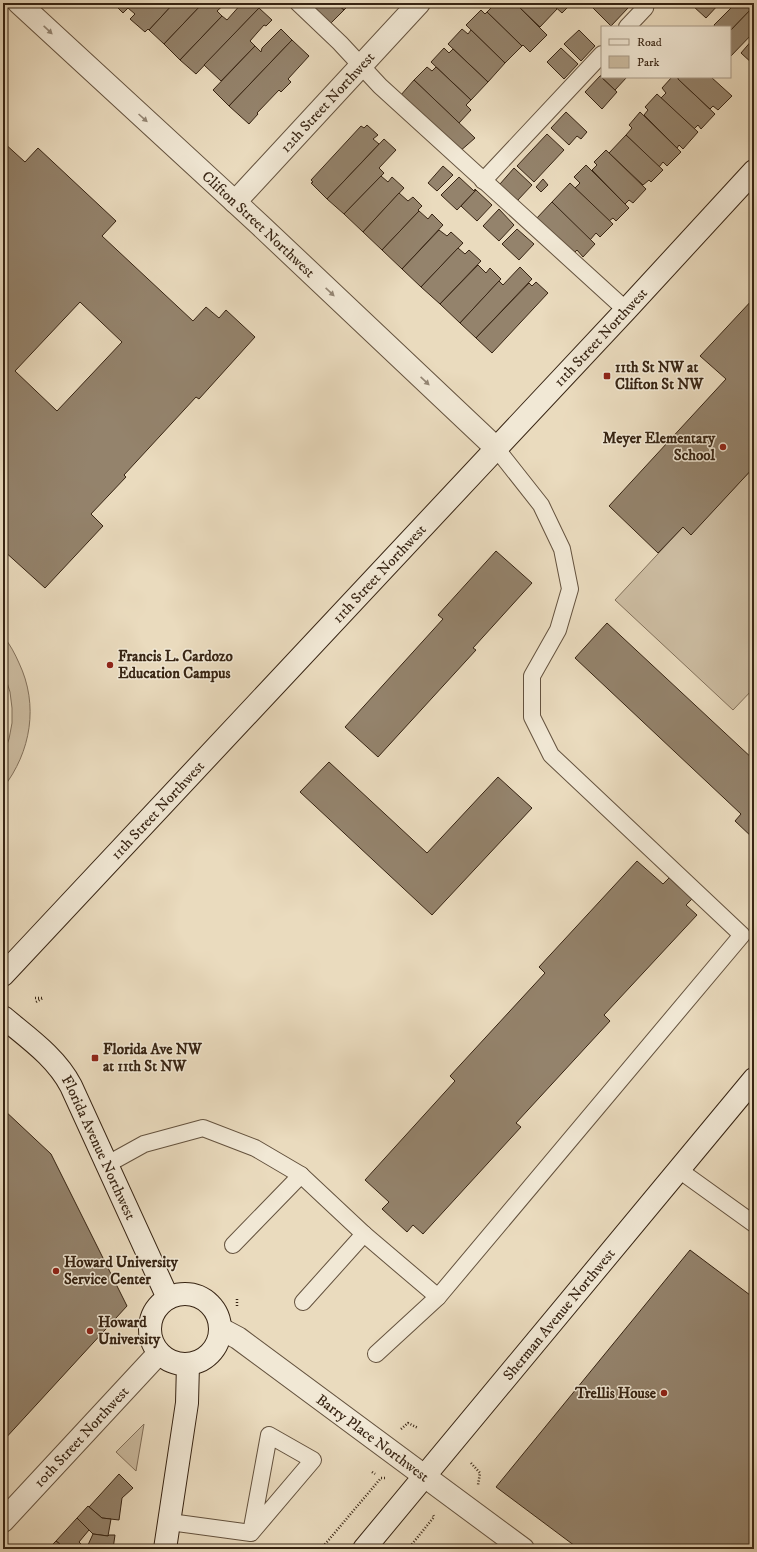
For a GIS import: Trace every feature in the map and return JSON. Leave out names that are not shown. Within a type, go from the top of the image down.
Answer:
[{"type":"street","name":"Clifton Street Northwest","points":[[19,3],[235,202],[496,448]]},
{"type":"street","name":"12th Street Northwest","points":[[235,202],[419,3]]},
{"type":"street","name":"11th Street Northwest","points":[[3,975],[626,310],[754,171]]},
{"type":"street","name":"Florida Avenue Northwest","points":[[3,1017],[43,1051],[63,1071],[168,1298]]},
{"type":"street","name":"Sherman Avenue Northwest","points":[[364,1549],[754,1079]]},
{"type":"street","points":[[188,1293],[208,1301],[215,1309],[219,1318],[221,1329],[215,1349],[207,1357],[198,1362],[188,1364],[177,1363],[159,1353],[153,1344],[150,1334],[150,1323],[159,1304],[178,1294],[188,1293]]},
{"type":"street","name":"Barry Place Northwest","points":[[221,1329],[238,1338],[523,1549]]},
{"type":"street","name":"10th Street Northwest","points":[[3,1521],[159,1353]]},
{"type":"street","points":[[165,1549],[187,1403],[188,1364]]},
{"type":"lane","points":[[298,3],[340,42],[380,86],[626,310]]},
{"type":"lane","points":[[628,26],[645,8],[642,3]]},
{"type":"lane","points":[[483,181],[601,55]]},
{"type":"lane","points":[[376,1354],[438,1297],[742,935],[551,755],[532,717],[532,676],[558,630],[570,589],[562,548],[541,505],[496,448]]},
{"type":"lane","points":[[106,1165],[144,1144],[203,1128],[255,1148],[301,1175],[364,1234],[438,1297]]},
{"type":"lane","points":[[679,1170],[754,1224]]},
{"type":"lane","points":[[233,1245],[301,1175]]},
{"type":"lane","points":[[303,1302],[364,1234]]},
{"type":"lane","points":[[269,1435],[313,1460],[251,1533],[256,1502],[269,1435]]},
{"type":"lane","points":[[170,1522],[251,1533]]},
{"type":"path","points":[[35,998],[43,998],[36,1002]]},
{"type":"path","points":[[237,1300],[238,1307]]},
{"type":"path","points":[[401,1429],[408,1423],[418,1428]]},
{"type":"path","points":[[471,1463],[480,1473],[478,1487]]},
{"type":"path","points":[[372,1472],[376,1474]]},
{"type":"green space","points":[[754,467],[754,688],[733,710],[615,600],[683,527],[691,534]]},
{"type":"green space","points":[[3,636],[14,653],[25,679],[29,695],[30,712],[26,744],[13,774],[3,788],[3,755],[9,739],[12,723],[12,708],[10,692],[3,670]]},
{"type":"green space","points":[[144,1424],[136,1471],[116,1452]]},
{"type":"building","points":[[113,3],[133,3],[123,13]]},
{"type":"building","points":[[133,3],[174,3],[149,30],[148,29],[145,32],[130,19],[135,14],[128,8]]},
{"type":"building","points":[[174,3],[203,3],[164,44],[149,30]]},
{"type":"building","points":[[203,3],[226,3],[217,11],[222,16],[180,60],[164,44]]},
{"type":"building","points":[[242,3],[255,3],[259,8],[196,74],[180,60],[222,16],[227,20]]},
{"type":"building","points":[[302,3],[336,3],[344,10],[328,26]]},
{"type":"building","points":[[336,3],[351,3],[344,10]]},
{"type":"building","points":[[496,3],[515,3],[547,35],[530,52],[487,12]]},
{"type":"building","points":[[515,3],[551,3],[557,9],[540,27]]},
{"type":"building","points":[[551,3],[572,3],[562,13]]},
{"type":"building","points":[[597,3],[622,3],[628,8],[611,26],[593,8]]},
{"type":"building","points":[[696,3],[720,3],[706,18],[693,6]]},
{"type":"building","points":[[730,3],[754,3],[754,6],[731,30],[731,26],[714,26],[714,25],[733,6]]},
{"type":"building","points":[[754,6],[754,32],[731,56],[731,30]]},
{"type":"building","points":[[259,8],[272,20],[266,26],[264,25],[250,41],[255,46],[221,81],[204,65]]},
{"type":"building","points":[[481,10],[485,14],[487,12],[522,46],[505,63],[466,25]]},
{"type":"building","points":[[281,29],[292,40],[229,106],[213,90],[255,46],[261,52],[262,48]]},
{"type":"building","points":[[462,29],[468,34],[471,30],[505,63],[488,82],[448,44]]},
{"type":"building","points":[[579,30],[595,46],[581,61],[564,44]]},
{"type":"building","points":[[754,39],[754,65],[741,53]]},
{"type":"building","points":[[292,40],[309,56],[288,79],[291,82],[281,92],[279,90],[257,113],[258,114],[249,124],[229,106]]},
{"type":"building","points":[[444,48],[449,53],[453,49],[488,82],[471,100],[431,62]]},
{"type":"building","points":[[561,48],[578,64],[564,79],[547,62]]},
{"type":"building","points":[[427,67],[432,71],[436,67],[471,100],[466,105],[471,110],[459,123],[414,80]]},
{"type":"building","points":[[600,76],[617,92],[602,109],[585,92]]},
{"type":"building","points":[[602,78],[626,78],[615,90]]},
{"type":"building","points":[[671,78],[677,78],[715,114],[701,129],[698,125],[694,129],[661,98],[666,93],[662,88]]},
{"type":"building","points":[[712,78],[732,96],[718,110],[713,106],[710,109],[678,79]]},
{"type":"building","points":[[414,80],[475,138],[459,152],[400,96]]},
{"type":"building","points":[[657,94],[698,132],[683,149],[679,145],[677,148],[644,115],[648,110],[645,107]]},
{"type":"building","points":[[566,112],[587,132],[581,139],[577,136],[569,145],[551,128]]},
{"type":"building","points":[[640,112],[681,152],[667,166],[663,162],[659,167],[626,135],[632,128],[629,125]]},
{"type":"building","points":[[367,125],[378,135],[373,139],[379,144],[327,199],[311,183],[313,182],[311,180],[361,126],[364,128]]},
{"type":"building","points":[[547,134],[564,150],[534,182],[517,166]]},
{"type":"building","points":[[626,135],[663,170],[651,182],[649,180],[643,185],[609,153]]},
{"type":"building","points":[[384,139],[396,150],[379,168],[384,173],[344,214],[327,199]]},
{"type":"building","points":[[3,142],[25,162],[38,148],[116,221],[102,236],[193,321],[206,307],[219,318],[226,310],[255,337],[199,399],[196,397],[124,475],[126,477],[91,514],[103,526],[45,588],[3,550]],"holes":[[[80,302],[122,342],[57,411],[15,371]]]},
{"type":"building","points":[[606,150],[646,189],[633,203],[629,200],[625,204],[592,170],[597,165],[594,162]]},
{"type":"building","points":[[586,165],[629,208],[616,221],[613,218],[609,221],[575,188],[580,183],[574,177]]},
{"type":"building","points":[[443,166],[453,175],[437,191],[428,183]]},
{"type":"building","points":[[514,168],[532,185],[517,201],[500,184]]},
{"type":"building","points":[[381,176],[388,182],[392,177],[404,188],[363,232],[344,214]]},
{"type":"building","points":[[459,177],[474,191],[475,189],[476,190],[457,210],[441,195]]},
{"type":"building","points":[[543,179],[548,185],[541,192],[536,187]]},
{"type":"building","points":[[570,183],[613,224],[600,237],[596,233],[590,240],[552,202]]},
{"type":"building","points":[[476,190],[492,205],[477,221],[461,206]]},
{"type":"building","points":[[399,193],[408,201],[413,197],[422,206],[382,250],[363,232]]},
{"type":"building","points":[[552,202],[595,244],[583,257],[577,250],[573,254],[536,219]]},
{"type":"building","points":[[499,209],[514,225],[499,241],[483,226]]},
{"type":"building","points":[[419,211],[428,219],[432,214],[443,225],[402,269],[382,250]]},
{"type":"building","points":[[517,229],[534,244],[519,260],[502,244]]},
{"type":"building","points":[[439,230],[447,236],[451,232],[463,243],[421,287],[402,269]]},
{"type":"building","points":[[458,248],[465,254],[469,250],[481,261],[440,304],[421,287]]},
{"type":"building","points":[[478,265],[486,273],[490,268],[501,279],[460,323],[440,304]]},
{"type":"building","points":[[520,267],[532,279],[476,338],[460,323],[499,281],[503,285]]},
{"type":"building","points":[[536,282],[548,293],[492,353],[476,338],[529,283],[532,286]]},
{"type":"building","points":[[754,298],[754,467],[691,535],[683,527],[658,553],[609,506],[726,379],[700,356]]},
{"type":"building","points":[[496,551],[532,583],[473,648],[476,650],[378,757],[345,727],[443,619],[438,615]]},
{"type":"building","points":[[607,623],[754,760],[754,839],[735,821],[741,814],[575,658]]},
{"type":"building","points":[[329,762],[427,853],[498,777],[532,808],[432,915],[300,792]]},
{"type":"building","points":[[637,861],[663,884],[669,878],[692,899],[686,905],[697,915],[604,1015],[610,1021],[516,1123],[521,1127],[423,1234],[413,1225],[407,1232],[382,1209],[389,1202],[365,1180],[455,1081],[450,1076],[545,973],[539,967]]},
{"type":"building","name":"Howard University Service Center","points":[[3,1109],[51,1154],[127,1306],[3,1441]]},
{"type":"building","name":"Trellis House","points":[[690,1250],[754,1298],[754,1549],[579,1549],[496,1487]]},
{"type":"building","points":[[119,1474],[133,1488],[122,1498],[119,1520],[102,1518],[89,1507]]},
{"type":"building","points":[[88,1506],[102,1518],[111,1519],[108,1536],[93,1534],[77,1518]]},
{"type":"building","points":[[77,1518],[89,1530],[79,1542],[82,1545],[78,1549],[66,1549],[56,1541]]},
{"type":"building","points":[[93,1534],[108,1536],[115,1535],[113,1549],[93,1549],[88,1545]]},
{"type":"building","points":[[56,1541],[66,1549],[48,1549]]},
{"type":"place","name":"11th St NW at Clifton St NW","points":[[607,376]]},
{"type":"place","name":"Meyer Elementary School","points":[[723,447]]},
{"type":"place","name":"Francis L. Cardozo Education Campus","points":[[110,665]]},
{"type":"place","name":"Florida Ave NW at 11th St NW","points":[[95,1058]]},
{"type":"place","name":"Howard University Service Center","points":[[56,1271]]},
{"type":"place","name":"Howard University","points":[[90,1331]]},
{"type":"place","name":"Trellis House","points":[[664,1393]]}]
